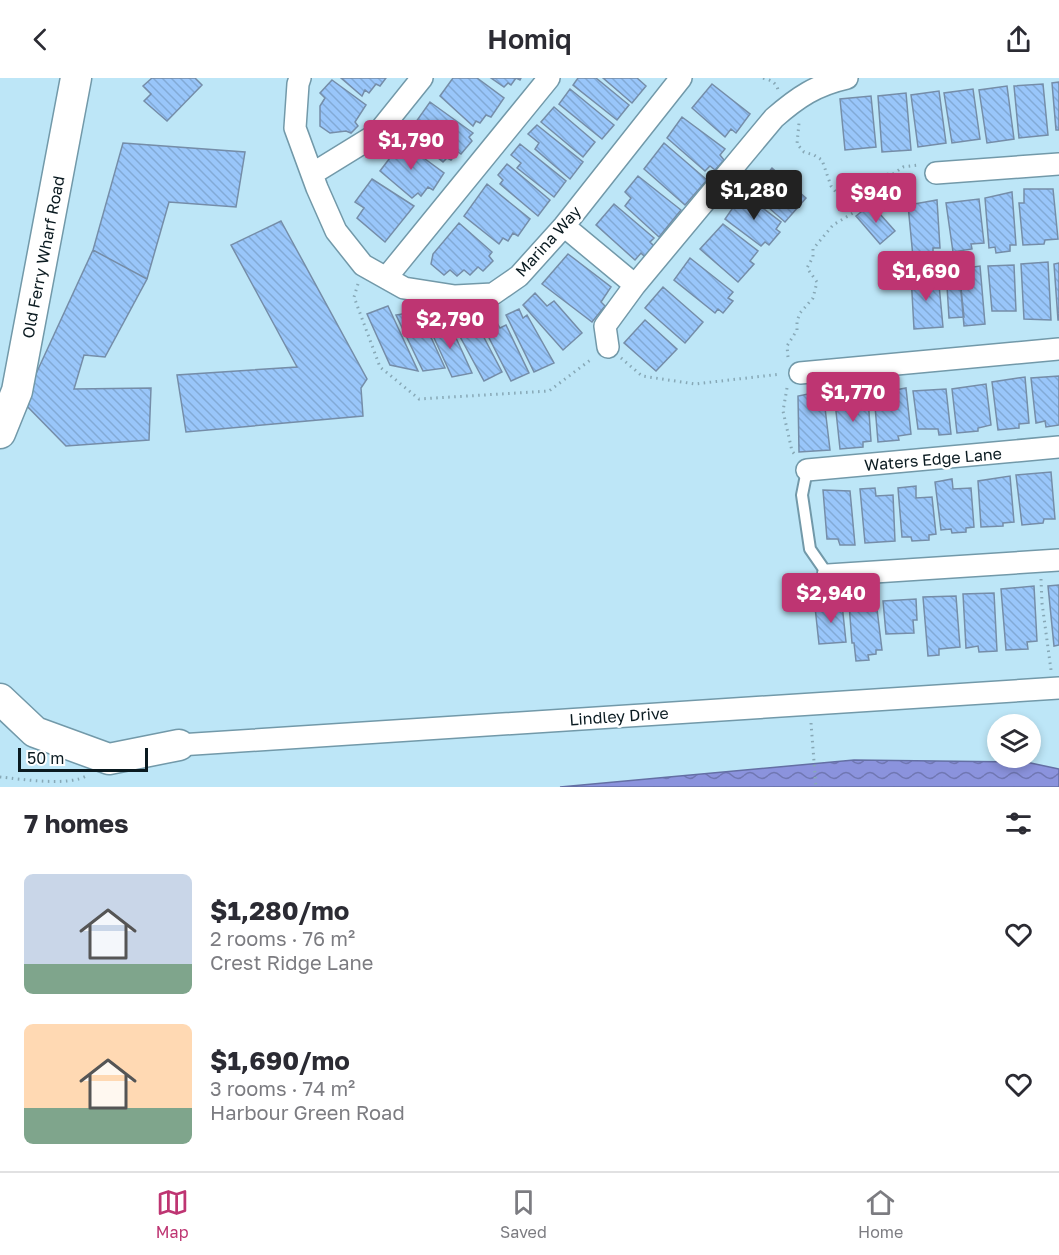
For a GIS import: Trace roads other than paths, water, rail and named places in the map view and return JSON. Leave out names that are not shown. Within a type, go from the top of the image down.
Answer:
[{"type":"street","name":"Old Ferry Wharf Road","points":[[0,433],[17,391],[76,78]]},
{"type":"street","name":"Marina Way","points":[[300,78],[295,128],[336,231],[363,265],[404,288],[455,296],[493,294],[519,276],[564,226],[681,78]]},
{"type":"street","points":[[312,174],[377,134],[422,78]]},
{"type":"street","points":[[386,278],[549,78]]},
{"type":"street","points":[[608,347],[605,326],[635,285],[774,118],[798,97],[824,83],[848,78]]},
{"type":"street","points":[[936,173],[1059,164]]},
{"type":"street","points":[[564,226],[635,285]]},
{"type":"street","points":[[795,373],[1059,349]]},
{"type":"street","name":"Waters Edge Lane","points":[[807,470],[1059,447]]},
{"type":"street","points":[[828,575],[1049,561]]},
{"type":"street","name":"Lindley Drive","points":[[179,745],[1057,688]]},
{"type":"street","points":[[0,699],[35,732],[109,759],[179,745]]},
{"type":"lane","points":[[807,470],[802,495],[810,549],[828,575]]},
{"type":"water","points":[[854,760],[987,762],[987,768],[1041,768],[1041,765],[1059,769],[1059,787],[560,787]]}]
